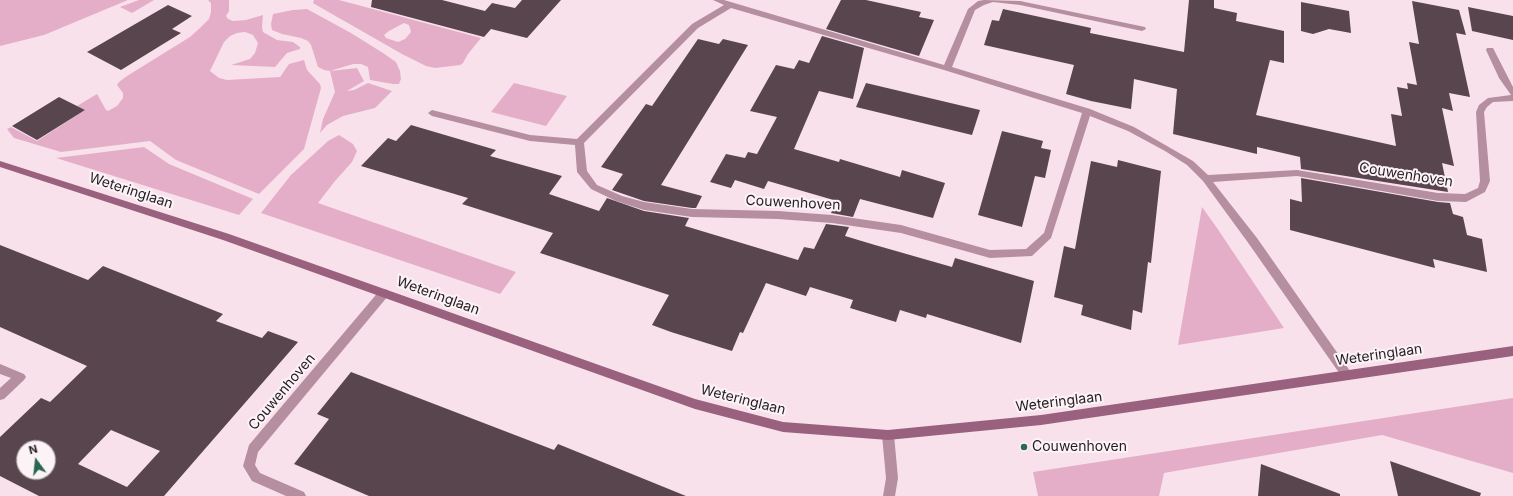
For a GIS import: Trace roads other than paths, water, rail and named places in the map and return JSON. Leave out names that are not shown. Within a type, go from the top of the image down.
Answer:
[{"type":"street","points":[[717,0],[1087,111],[1131,128],[1168,149],[1190,163],[1206,179],[1253,241],[1346,374]]},
{"type":"street","points":[[947,68],[972,9],[981,3],[993,0],[1021,1],[1142,29]]},
{"type":"street","points":[[432,113],[530,138],[579,142],[695,26],[730,5]]},
{"type":"street","points":[[1490,50],[1503,78],[1513,93]]},
{"type":"street","name":"Couwenhoven","points":[[1206,179],[1297,173],[1438,197],[1466,198],[1482,190],[1486,180],[1480,112],[1483,105],[1491,100],[1513,98]]},
{"type":"street","name":"Couwenhoven","points":[[579,142],[582,172],[594,188],[619,199],[644,206],[692,213],[778,215],[832,219],[901,229],[990,254],[1028,253],[1048,235],[1087,111]]},
{"type":"street","name":"Weteringlaan","points":[[0,164],[226,237],[695,404],[784,427],[888,435],[1041,420],[1346,374],[1513,351]]},
{"type":"street","name":"Couwenhoven","points":[[300,496],[256,477],[249,466],[253,449],[384,293]]},
{"type":"street","points":[[0,369],[20,377],[0,395]]},
{"type":"street","points":[[888,435],[892,478],[889,496]]},
{"type":"place","name":"Couwenhoven","points":[[1024,447]]}]
